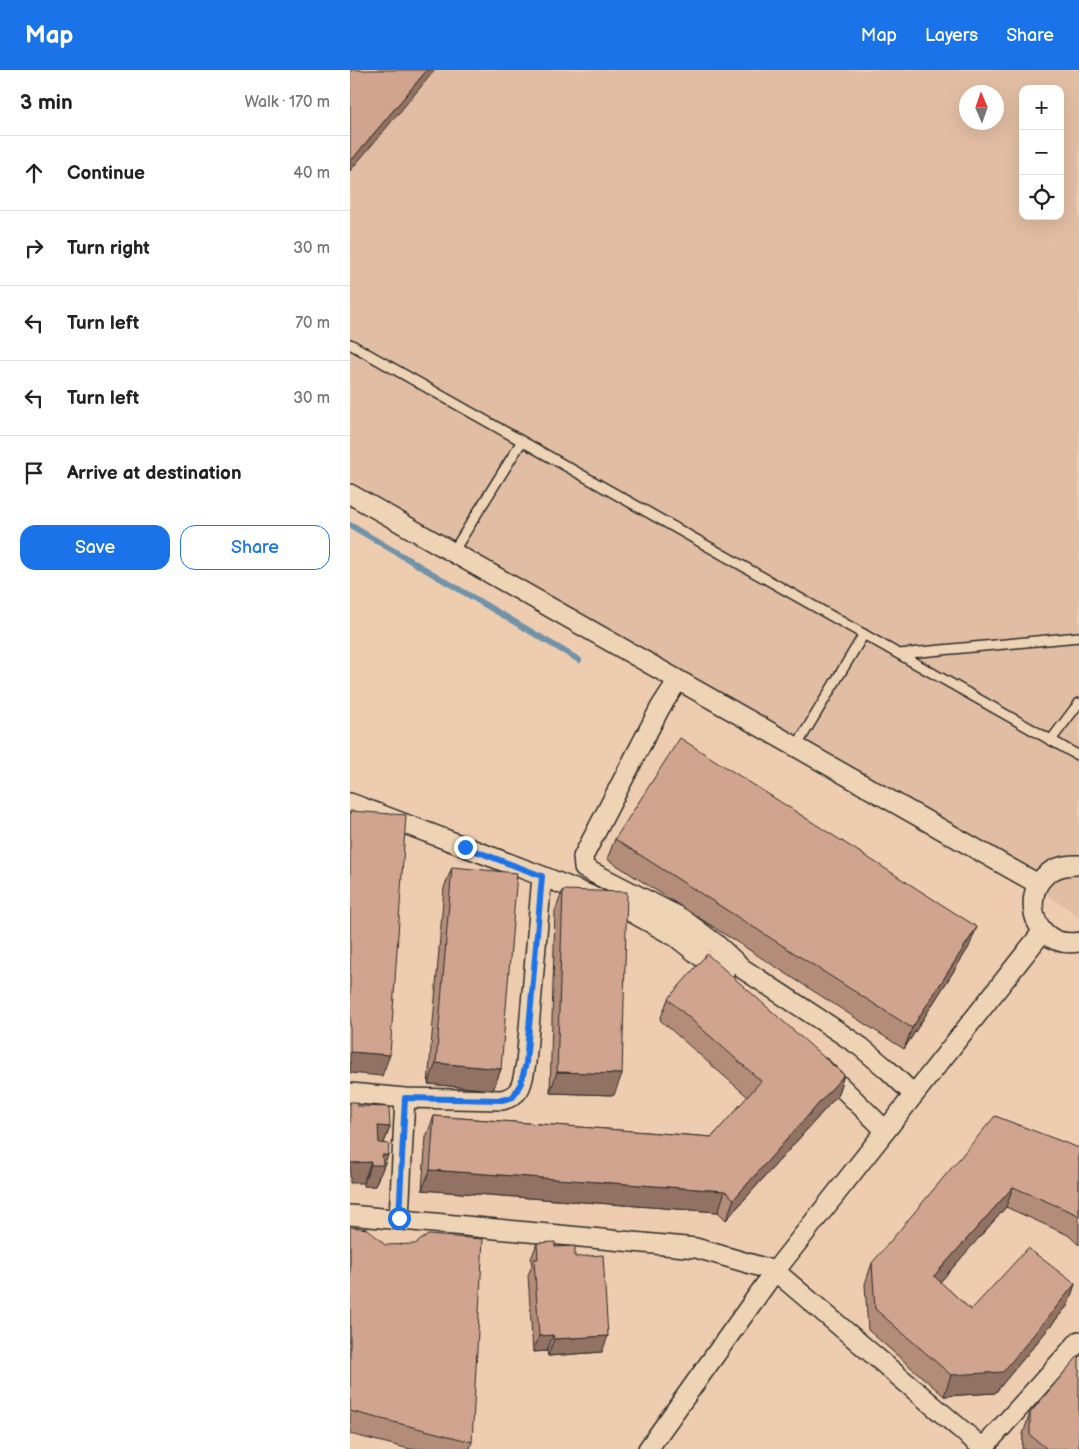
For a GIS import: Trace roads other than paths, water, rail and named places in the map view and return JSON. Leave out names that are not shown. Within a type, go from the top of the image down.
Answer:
[{"type":"street","points":[[350,494],[1038,884]]},
{"type":"street","points":[[678,680],[656,716],[582,861],[587,871],[636,904],[736,986]]},
{"type":"street","points":[[350,803],[542,876],[681,918],[716,944],[743,969],[854,1042],[913,1094]]},
{"type":"street","points":[[1077,864],[1056,868],[1046,874],[1038,884],[1033,896],[1032,910],[1036,921],[1043,931],[1064,943],[1078,943]]},
{"type":"street","points":[[350,1092],[405,1098],[502,1100],[513,1097],[518,1091],[526,1063],[542,876]]},
{"type":"street","points":[[648,1449],[775,1271],[1043,931]]},
{"type":"street","points":[[808,1055],[885,1130]]},
{"type":"street","points":[[399,1218],[405,1098]]},
{"type":"street","points":[[350,1215],[399,1218],[696,1248],[775,1271],[983,1449],[1079,1341]]},
{"type":"lane","points":[[350,344],[1079,756]]},
{"type":"lane","points":[[453,552],[522,441]]},
{"type":"lane","points":[[796,747],[864,634]]},
{"type":"lane","points":[[898,654],[1079,637]]},
{"type":"lane","points":[[1052,740],[1079,703]]},
{"type":"waterway","points":[[350,525],[579,660]]}]
